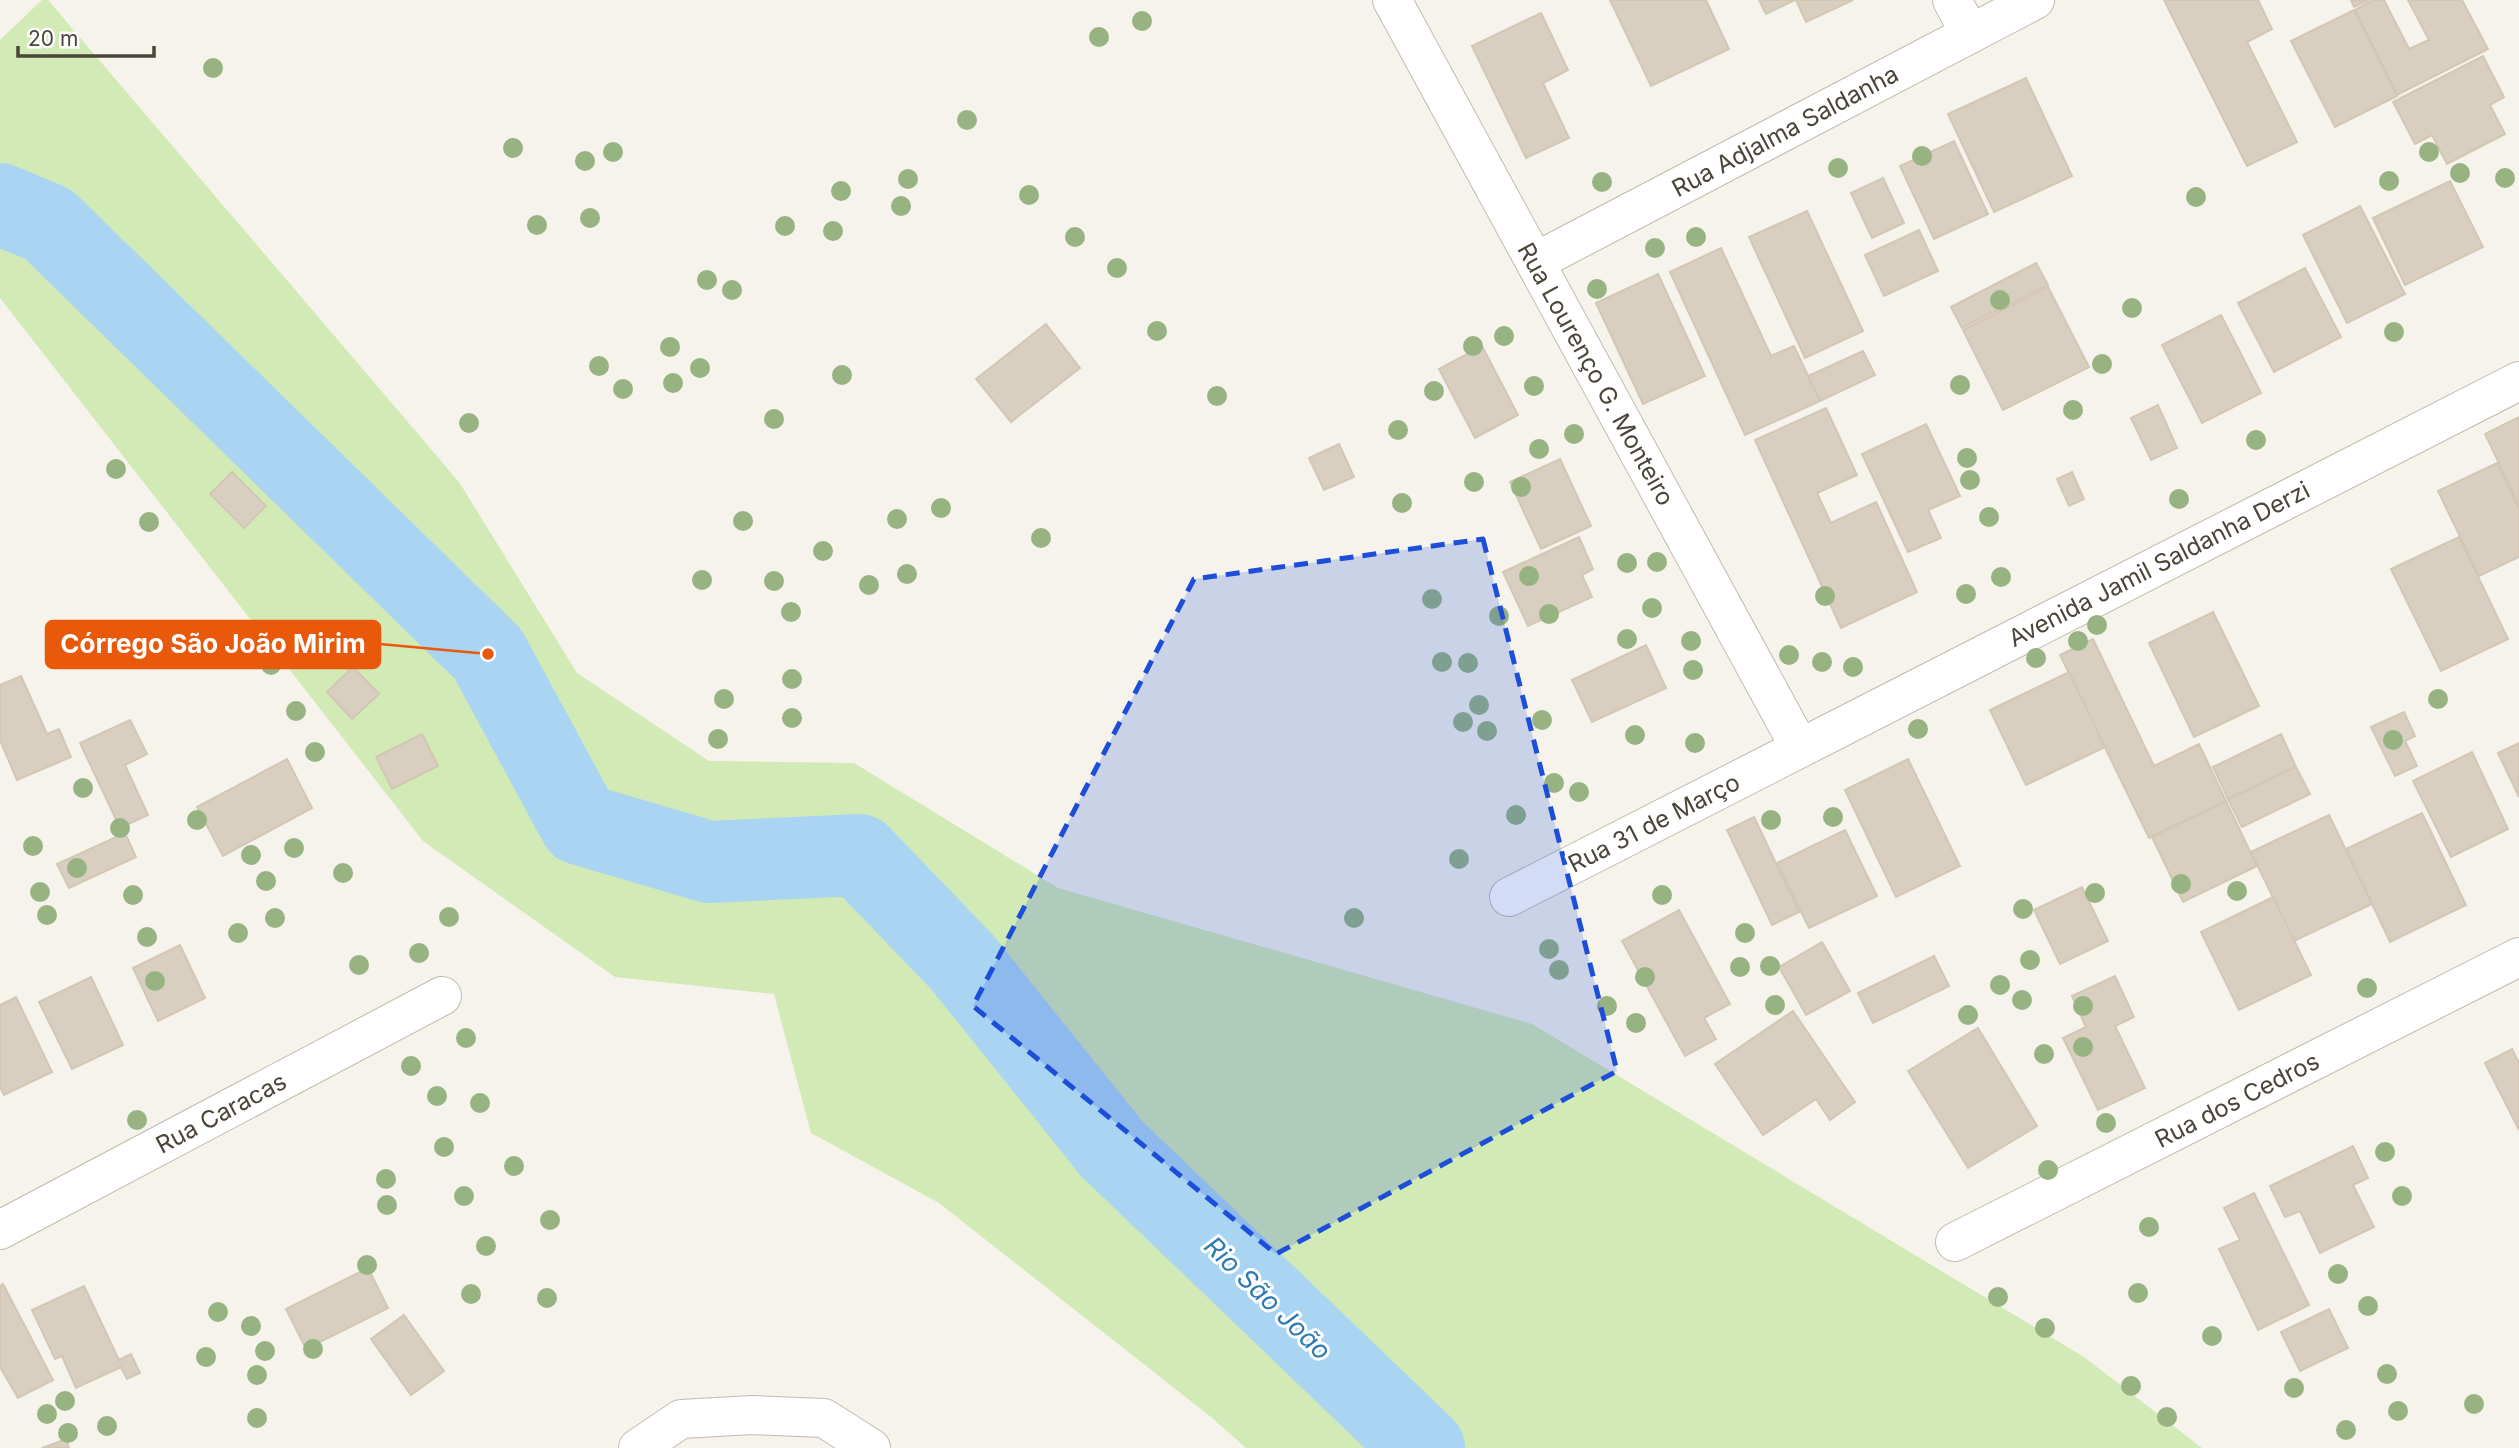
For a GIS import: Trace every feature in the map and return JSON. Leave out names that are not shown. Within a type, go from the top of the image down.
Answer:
[{"type":"street","name":"Rua Lourenço G. Monteiro","points":[[1392,0],[1800,748]]},
{"type":"street","points":[[1952,0],[1970,34]]},
{"type":"street","name":"Rua Adjalma Saldanha","points":[[1535,262],[2035,0]]},
{"type":"street","name":"Avenida Jamil Saldanha Derzi","points":[[1800,748],[2519,381]]},
{"type":"street","name":"Rua 31 de Março","points":[[1509,897],[1800,748]]},
{"type":"street","name":"Rua dos Cedros","points":[[1955,1242],[2519,957]]},
{"type":"street","name":"Rua Caracas","points":[[0,1230],[442,996]]},
{"type":"street","points":[[638,1448],[681,1419],[752,1415],[824,1418],[871,1448]]},
{"type":"highlighted area","points":[[1483,539],[1617,1071],[1276,1254],[973,1006],[1194,579]]},
{"type":"green space","points":[[42,0],[48,0],[459,482],[577,673],[709,761],[854,763],[1058,888],[1532,1024],[2084,1357],[2202,1448],[1246,1448],[1211,1417],[939,1203],[811,1133],[774,994],[615,977],[423,841],[0,298],[0,40]]},
{"type":"building","points":[[1610,0],[1706,0],[1729,49],[1651,86]]},
{"type":"building","points":[[1759,0],[1795,0],[1766,14]]},
{"type":"building","points":[[1796,0],[1853,0],[1806,22]]},
{"type":"building","points":[[2164,0],[2258,0],[2272,29],[2247,42],[2297,142],[2247,166]]},
{"type":"building","points":[[2351,0],[2369,0],[2354,7]]},
{"type":"building","points":[[2373,0],[2384,0],[2409,49],[2429,40],[2408,0],[2462,0],[2488,49],[2397,95],[2355,10]]},
{"type":"building","points":[[2354,10],[2397,96],[2335,127],[2291,41]]},
{"type":"building","points":[[1541,13],[1568,70],[1543,83],[1569,138],[1526,158],[1472,46]]},
{"type":"building","points":[[2483,56],[2504,97],[2490,105],[2505,134],[2447,164],[2432,135],[2415,144],[2393,102]]},
{"type":"building","points":[[2026,78],[2072,176],[1994,212],[1948,114]]},
{"type":"building","points":[[1954,141],[1988,214],[1934,239],[1900,166]]},
{"type":"building","points":[[1883,178],[1904,223],[1872,238],[1851,193]]},
{"type":"building","points":[[2450,181],[2483,247],[2405,285],[2373,218]]},
{"type":"building","points":[[2360,206],[2405,294],[2347,323],[2303,235]]},
{"type":"building","points":[[1807,211],[1863,331],[1805,358],[1749,237]]},
{"type":"building","points":[[1919,230],[1938,271],[1884,296],[1865,255]]},
{"type":"building","points":[[1721,248],[1771,356],[1794,346],[1820,401],[1745,435],[1670,272]]},
{"type":"building","points":[[2036,263],[2048,285],[1962,328],[1951,307]]},
{"type":"building","points":[[2305,268],[2341,337],[2274,372],[2238,303]]},
{"type":"building","points":[[1658,274],[1705,376],[1643,404],[1596,303]]},
{"type":"building","points":[[2048,287],[2089,367],[2003,410],[1963,330]]},
{"type":"building","points":[[2221,315],[2261,393],[2202,423],[2162,345]]},
{"type":"building","points":[[1046,324],[1080,368],[1011,422],[976,379]]},
{"type":"building","points":[[1482,346],[1518,415],[1475,438],[1439,369]]},
{"type":"building","points":[[1863,351],[1875,375],[1820,401],[1808,376]]},
{"type":"building","points":[[2158,405],[2177,448],[2151,460],[2131,418]]},
{"type":"building","points":[[1826,408],[1857,475],[1817,493],[1831,523],[1876,502],[1917,592],[1841,628],[1755,440]]},
{"type":"building","points":[[2519,417],[2519,505],[2485,434]]},
{"type":"building","points":[[1926,424],[1960,496],[1928,510],[1941,538],[1908,552],[1862,454]]},
{"type":"building","points":[[1339,444],[1354,477],[1324,490],[1309,458]]},
{"type":"building","points":[[1560,459],[1591,526],[1541,549],[1510,482]]},
{"type":"building","points":[[2497,463],[2519,509],[2519,557],[2479,576],[2438,491]]},
{"type":"building","points":[[232,472],[266,506],[244,528],[210,494]]},
{"type":"building","points":[[2072,472],[2084,499],[2069,506],[2057,479]]},
{"type":"building","points":[[1579,537],[1593,569],[1582,575],[1592,597],[1528,626],[1503,572]]},
{"type":"building","points":[[2459,537],[2508,639],[2441,671],[2391,569]]},
{"type":"building","points":[[2213,612],[2259,706],[2194,737],[2149,643]]},
{"type":"building","points":[[2093,639],[2154,766],[2199,744],[2226,801],[2149,838],[2060,655]]},
{"type":"building","points":[[1646,645],[1666,688],[1592,722],[1572,680]]},
{"type":"building","points":[[353,667],[379,694],[352,719],[327,692]]},
{"type":"building","points":[[2069,672],[2105,747],[2026,785],[1990,710]]},
{"type":"building","points":[[21,676],[47,734],[59,729],[71,757],[17,780],[0,740],[0,685]]},
{"type":"building","points":[[2404,712],[2415,736],[2405,741],[2417,766],[2395,776],[2371,727]]},
{"type":"building","points":[[130,720],[147,754],[125,765],[148,815],[120,828],[80,743]]},
{"type":"building","points":[[422,734],[438,766],[392,789],[376,757]]},
{"type":"building","points":[[2281,734],[2296,767],[2228,799],[2213,767]]},
{"type":"building","points":[[2519,743],[2519,797],[2498,753]]},
{"type":"building","points":[[2472,752],[2508,829],[2451,857],[2413,781]]},
{"type":"building","points":[[287,759],[312,808],[223,856],[197,807]]},
{"type":"building","points":[[1908,759],[1960,866],[1896,897],[1845,790]]},
{"type":"building","points":[[2296,767],[2310,794],[2242,827],[2228,799]]},
{"type":"building","points":[[2226,801],[2257,866],[2183,902],[2152,837]]},
{"type":"building","points":[[2422,813],[2466,905],[2390,942],[2346,849]]},
{"type":"building","points":[[2329,815],[2372,904],[2294,941],[2251,852]]},
{"type":"building","points":[[1754,817],[1799,912],[1772,925],[1727,830]]},
{"type":"building","points":[[1845,830],[1877,896],[1809,928],[1777,863]]},
{"type":"building","points":[[125,833],[136,857],[69,888],[57,864]]},
{"type":"building","points":[[2082,887],[2108,941],[2060,964],[2034,910]]},
{"type":"building","points":[[2273,897],[2311,975],[2239,1010],[2201,932]]},
{"type":"building","points":[[1679,910],[1730,1004],[1704,1018],[1716,1039],[1685,1056],[1622,941]]},
{"type":"building","points":[[1822,942],[1850,991],[1806,1015],[1779,967]]},
{"type":"building","points":[[180,945],[205,998],[158,1021],[133,968]]},
{"type":"building","points":[[1934,956],[1949,986],[1873,1023],[1858,993]]},
{"type":"building","points":[[2115,976],[2134,1017],[2115,1026],[2145,1088],[2098,1110],[2063,1038],[2086,1027],[2072,996]]},
{"type":"building","points":[[91,977],[123,1045],[72,1069],[39,1002]]},
{"type":"building","points":[[16,997],[52,1072],[4,1095],[0,1087],[0,1005]]},
{"type":"building","points":[[1793,1011],[1855,1102],[1830,1120],[1816,1099],[1763,1135],[1715,1064]]},
{"type":"building","points":[[1978,1028],[2037,1126],[1968,1168],[1908,1071]]},
{"type":"building","points":[[2512,1049],[2519,1063],[2519,1130],[2485,1063]]},
{"type":"building","points":[[2353,1146],[2368,1178],[2353,1185],[2374,1227],[2320,1253],[2300,1211],[2285,1217],[2270,1186]]},
{"type":"building","points":[[2254,1193],[2309,1305],[2258,1330],[2219,1249],[2240,1240],[2224,1208]]},
{"type":"building","points":[[368,1268],[388,1308],[306,1349],[286,1309]]},
{"type":"building","points":[[3,1284],[53,1380],[18,1398],[0,1367],[0,1286]]},
{"type":"building","points":[[84,1286],[119,1360],[131,1354],[140,1373],[127,1379],[121,1367],[76,1388],[62,1356],[55,1359],[32,1310]]},
{"type":"building","points":[[2329,1309],[2348,1348],[2300,1371],[2281,1332]]},
{"type":"building","points":[[404,1315],[444,1371],[411,1395],[371,1339]]},
{"type":"building","points":[[66,1439],[69,1448],[42,1448],[45,1447]]},
{"type":"waterway","name":"Rio São João","points":[[0,204],[48,224],[488,654],[580,824],[709,862],[859,855],[962,962],[1112,1149],[1424,1448]]},
{"type":"place","name":"Córrego São João Mirim","points":[[488,654]]}]
